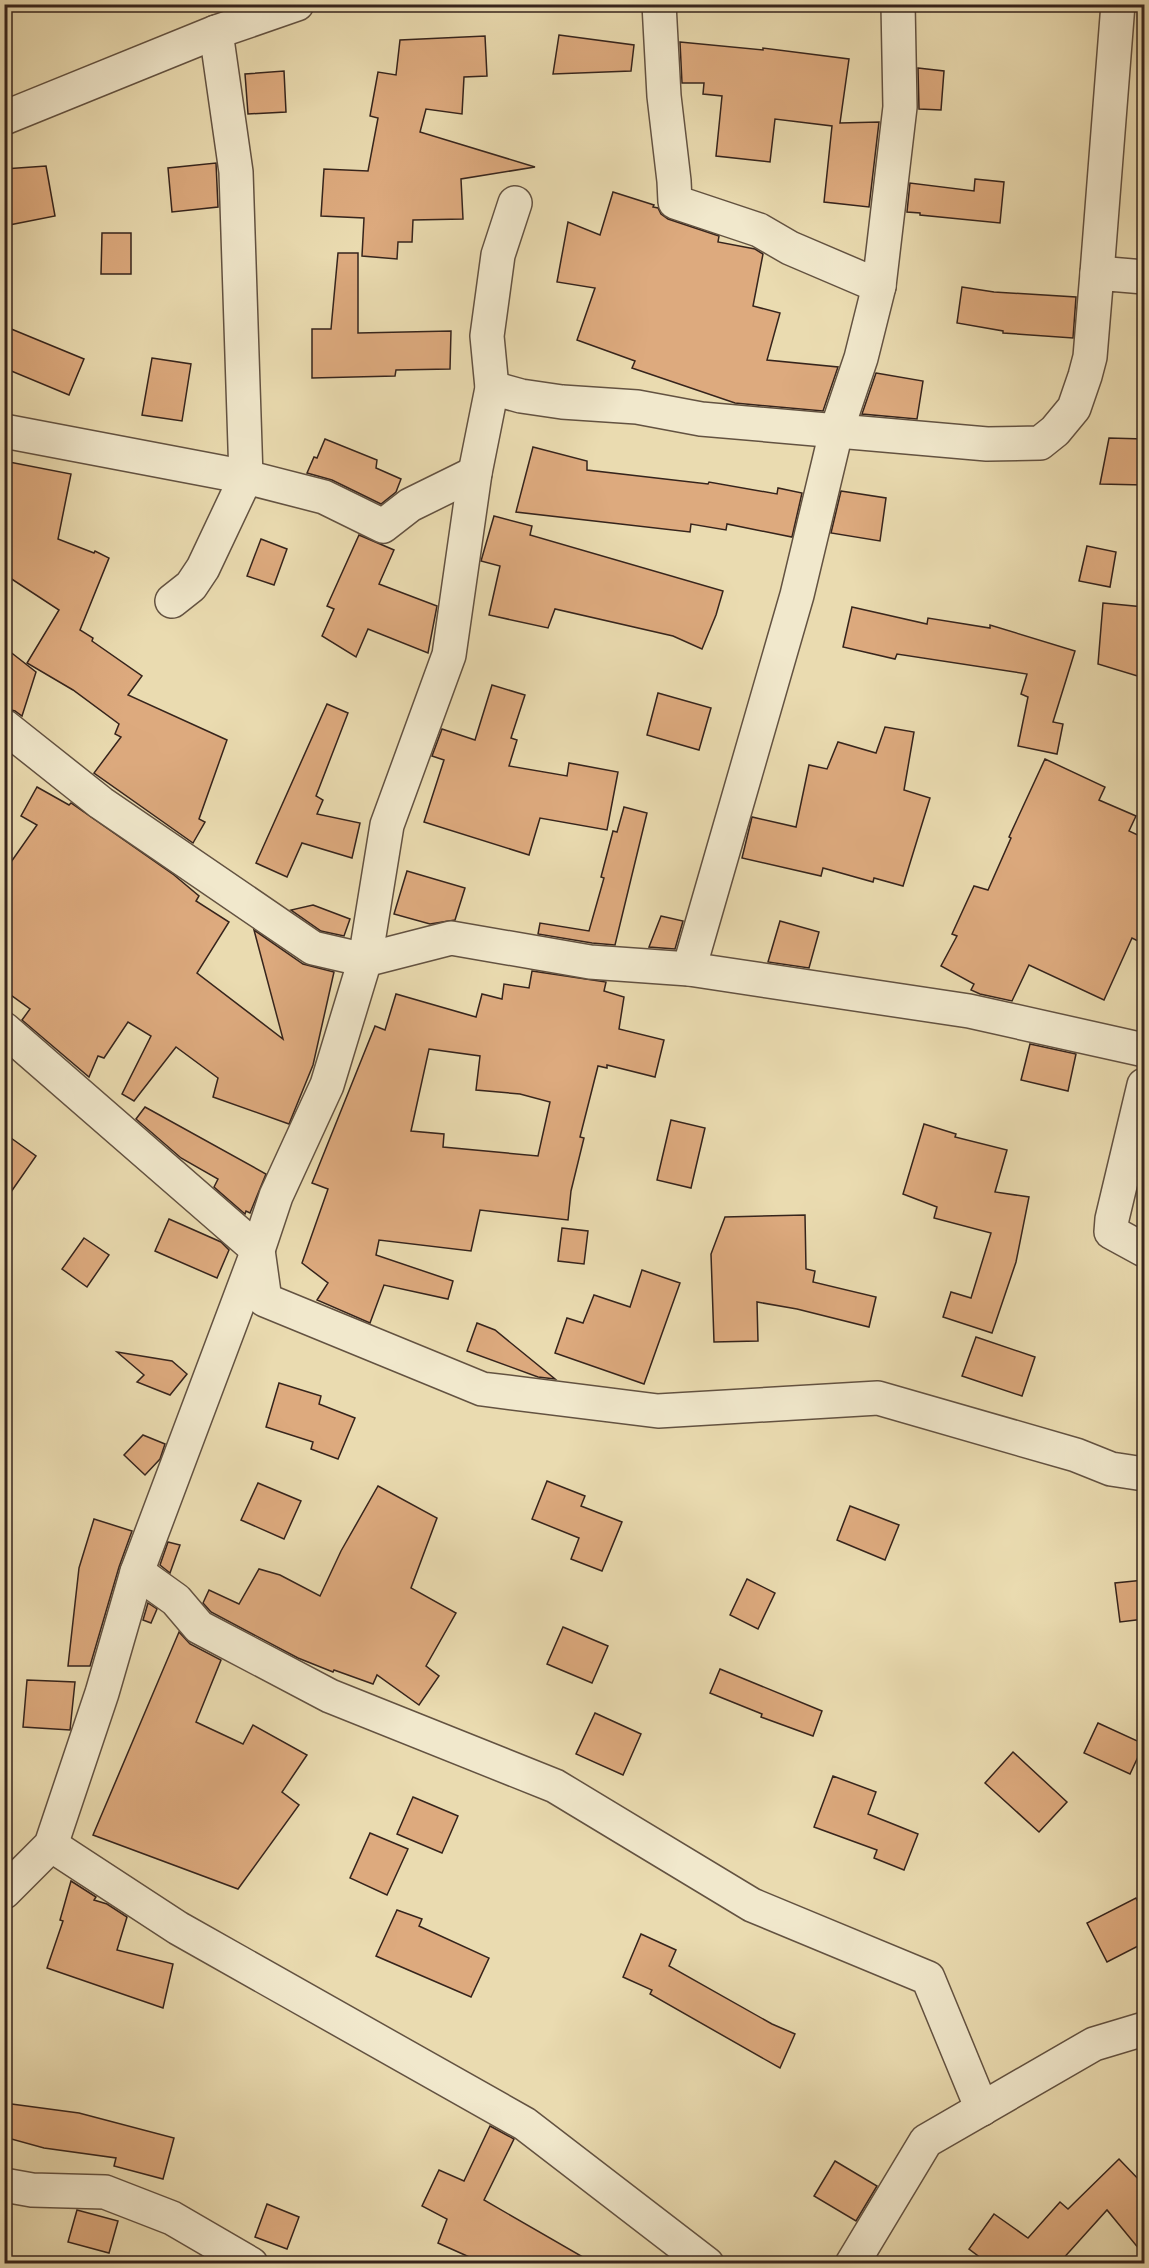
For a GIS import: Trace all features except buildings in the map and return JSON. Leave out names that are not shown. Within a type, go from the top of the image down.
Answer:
[{"type":"street","points":[[4,118],[216,32],[297,4]]},
{"type":"street","points":[[659,4],[664,96],[675,202],[759,230],[790,248],[879,286]]},
{"type":"street","points":[[689,969],[796,595],[837,432],[861,358],[879,286],[900,107],[898,4]]},
{"type":"street","points":[[492,388],[521,396],[562,402],[638,407],[700,419],[987,444],[1040,443],[1055,431],[1074,408],[1090,357],[1118,4]]},
{"type":"street","points":[[172,601],[191,586],[203,568],[246,477],[236,172],[216,32]]},
{"type":"street","points":[[4,1892],[51,1845],[102,1693],[137,1572],[258,1250],[276,1196],[327,1085],[365,960],[387,825],[449,655],[475,473],[492,388],[487,336],[498,255],[515,203]]},
{"type":"street","points":[[1097,273],[1144,276]]},
{"type":"street","points":[[4,431],[246,477],[324,497],[383,526],[410,505],[475,473]]},
{"type":"street","points":[[4,726],[101,803],[313,948],[365,960],[451,939],[590,962],[689,969],[969,1011],[1144,1050]]},
{"type":"street","points":[[4,1029],[258,1250],[265,1300],[482,1389],[658,1411],[878,1398],[1076,1455],[1111,1469],[1144,1474]]},
{"type":"street","points":[[1144,1085],[1112,1219],[1111,1232],[1144,1251]]},
{"type":"street","points":[[137,1572],[176,1600],[200,1627],[330,1696],[555,1786],[752,1905],[928,1978],[982,2109]]},
{"type":"street","points":[[51,1845],[178,1928],[525,2124],[707,2264]]},
{"type":"street","points":[[852,2264],[926,2141],[1094,2044],[1144,2029]]},
{"type":"street","points":[[4,2185],[32,2190],[105,2192],[172,2218],[251,2264]]}]
